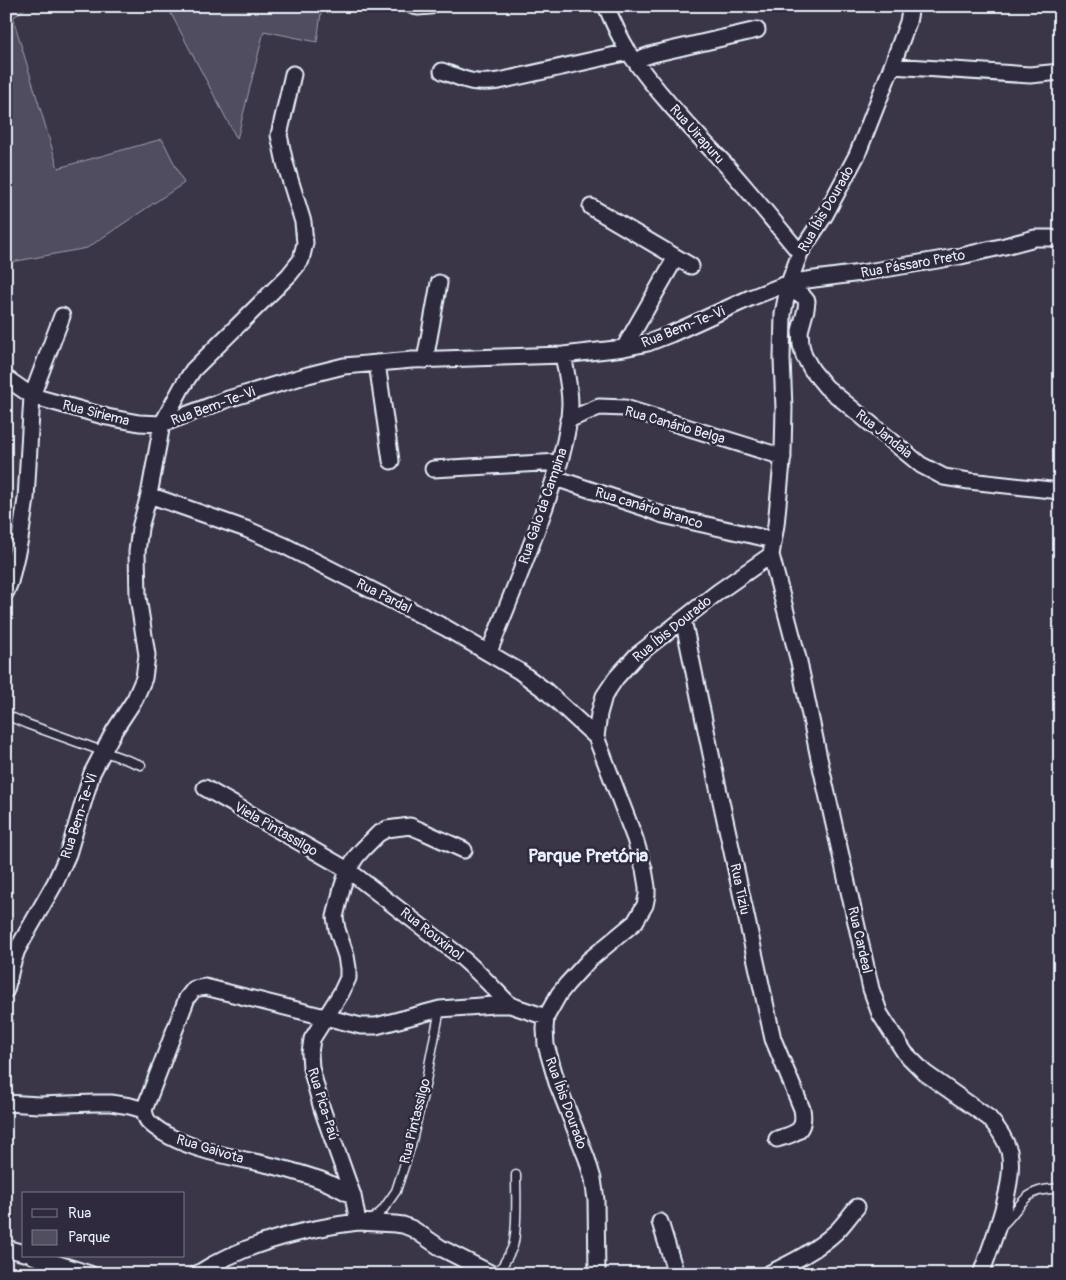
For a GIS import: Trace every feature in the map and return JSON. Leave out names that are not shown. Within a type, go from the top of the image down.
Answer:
[{"type":"street","points":[[413,6],[418,8],[430,6]]},
{"type":"street","name":"Rua Uirapuru","points":[[606,6],[632,57],[678,114],[735,176],[800,253]]},
{"type":"street","name":"Rua Íbis Dourado","points":[[597,1274],[596,1200],[593,1179],[549,1057],[545,1028],[546,1017],[559,994],[589,960],[635,922],[645,905],[647,896],[644,869],[636,839],[596,737],[599,714],[604,696],[616,678],[636,656],[718,592],[770,555],[776,525],[783,457],[783,314],[789,287],[800,253],[825,214],[857,155],[908,22],[911,6]]},
{"type":"street","points":[[442,71],[470,82],[499,82],[632,57],[644,57],[757,30]]},
{"type":"street","points":[[892,66],[1030,75],[1060,72]]},
{"type":"street","points":[[162,424],[182,386],[194,370],[289,275],[301,260],[306,243],[303,222],[285,163],[279,135],[293,74]]},
{"type":"street","points":[[591,207],[691,266]]},
{"type":"street","name":"Rua Pássaro Preto","points":[[789,287],[961,256],[1035,238],[1060,228]]},
{"type":"street","name":"Rua Pássaro Preto","points":[[1035,238],[1060,240]]},
{"type":"street","points":[[624,348],[676,257]]},
{"type":"street","points":[[425,360],[439,283]]},
{"type":"street","name":"Rua Bem-Te-Vi","points":[[6,990],[17,950],[55,883],[68,854],[92,773],[114,731],[135,699],[144,678],[147,655],[138,597],[137,552],[140,528],[149,494],[162,424],[228,399],[308,374],[344,366],[425,360],[563,355],[624,348],[671,334],[750,298],[789,287]]},
{"type":"street","name":"Rua Jandaia","points":[[789,287],[802,295],[806,301],[800,338],[804,356],[812,370],[826,386],[921,465],[944,477],[1060,491]]},
{"type":"street","points":[[6,592],[20,539],[26,499],[32,396],[62,316]]},
{"type":"street","name":"Rua Galo da Campina","points":[[489,652],[555,478],[567,430],[570,403],[563,355]]},
{"type":"street","points":[[377,363],[391,461]]},
{"type":"street","name":"Rua Siriema","points":[[6,378],[32,396],[107,417],[138,423],[162,424]]},
{"type":"street","name":"Rua Canário Belga","points":[[568,420],[599,406],[625,408],[783,457]]},
{"type":"street","points":[[434,469],[559,462]]},
{"type":"street","name":"Rua canário Branco","points":[[555,478],[663,515],[773,540]]},
{"type":"street","name":"Rua Pardal","points":[[149,494],[246,529],[285,546],[446,628],[519,671],[546,691],[596,737]]},
{"type":"street","name":"Rua Cardeal","points":[[770,555],[799,662],[871,989],[880,1014],[906,1053],[925,1073],[989,1118],[1005,1141],[1009,1152],[1009,1184],[998,1229],[981,1274]]},
{"type":"street","name":"Rua Tiziu","points":[[683,619],[773,1039],[802,1109],[804,1119],[796,1133],[777,1139]]},
{"type":"street","name":"Viela Pintassilgo","points":[[205,788],[348,870]]},
{"type":"street","name":"Rua Pica-Paú","points":[[363,1222],[322,1109],[311,1068],[312,1038],[348,978],[346,956],[337,929],[338,901],[348,870],[363,849],[378,834],[387,829],[410,826],[464,850]]},
{"type":"street","name":"Rua Rouxinol","points":[[348,870],[462,957],[510,1005]]},
{"type":"street","points":[[6,1103],[39,1105],[111,1103],[144,1110],[187,998],[194,989],[205,986],[361,1026],[376,1026],[440,1009],[510,1005],[546,1017]]},
{"type":"street","name":"Rua Gaivota","points":[[144,1110],[149,1123],[181,1142],[330,1182],[353,1196]]},
{"type":"street","points":[[768,1274],[795,1261],[818,1246],[838,1230],[857,1207]]},
{"type":"street","points":[[197,1274],[236,1253],[257,1245],[330,1225],[363,1222],[403,1225],[413,1229],[440,1248],[492,1274]]},
{"type":"street","points":[[660,1222],[676,1274]]},
{"type":"street","points":[[6,1248],[22,1252]]},
{"type":"street","points":[[38,1258],[65,1270],[90,1274]]},
{"type":"lane","points":[[7,715],[141,765]]},
{"type":"lane","name":"Rua Pintassilgo","points":[[363,1222],[382,1211],[396,1191],[413,1137],[440,1009]]},
{"type":"lane","points":[[497,1274],[505,1262],[515,1233],[516,1175]]},
{"type":"lane","points":[[998,1229],[1033,1193],[1060,1188]]},
{"type":"green space","points":[[6,6],[28,6],[13,18],[58,168],[162,139],[184,183],[87,248],[6,263]]},
{"type":"green space","points":[[167,6],[322,6],[317,42],[264,31],[237,139]]},
{"type":"district","name":"Parque Pretória","points":[[588,856]]}]
